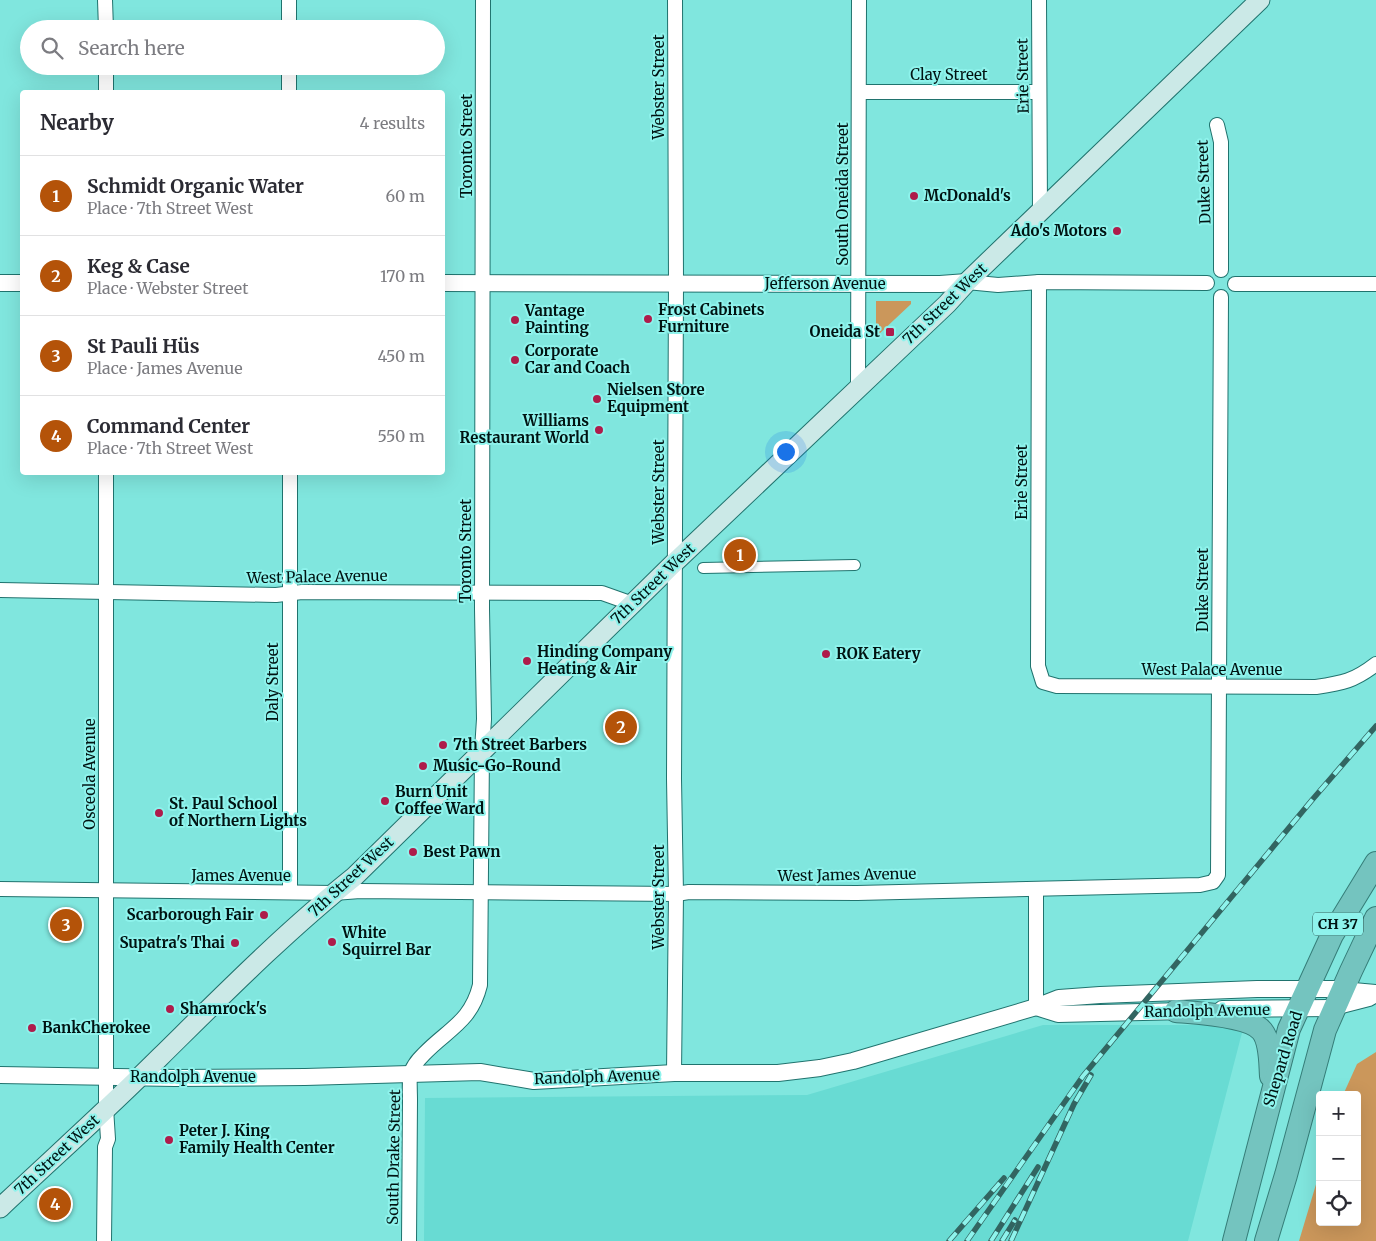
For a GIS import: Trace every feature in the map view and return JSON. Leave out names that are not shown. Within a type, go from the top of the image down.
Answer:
[{"type":"highway","name":"Shepard Road","points":[[1234,1241],[1289,1029],[1332,935],[1376,863]]},
{"type":"highway","name":"CH 37","points":[[1338,999],[1376,918]]},
{"type":"highway","points":[[1376,928],[1374,942],[1376,960]]},
{"type":"highway","points":[[1266,1241],[1325,1030],[1338,999]]},
{"type":"highway","points":[[1176,1011],[1249,1021],[1262,1031],[1267,1043],[1272,1092]]},
{"type":"main road","name":"7th Street West","points":[[0,1208],[244,976],[354,877],[675,562],[947,304],[967,282],[1260,0]]},
{"type":"street","points":[[106,0],[106,20]]},
{"type":"street","points":[[289,0],[289,20]]},
{"type":"street","name":"Toronto Street","points":[[410,1074],[415,1064],[430,1048],[467,1015],[477,997],[480,986],[482,750],[484,718],[483,0]]},
{"type":"street","name":"Webster Street","points":[[674,1074],[676,894],[674,779],[675,0]]},
{"type":"street","name":"South Oneida Street","points":[[858,387],[859,0]]},
{"type":"street","name":"Erie Street","points":[[1039,0],[1040,212]]},
{"type":"street","points":[[106,75],[106,90]]},
{"type":"street","points":[[289,75],[289,90]]},
{"type":"street","name":"Clay Street","points":[[859,92],[1039,92]]},
{"type":"street","name":"Duke Street","points":[[1217,125],[1221,142],[1221,270]]},
{"type":"street","points":[[1221,270],[1231,274],[1235,284],[1231,293],[1221,297],[1211,293],[1207,283],[1211,274],[1221,270]]},
{"type":"street","name":"Jefferson Avenue","points":[[445,283],[940,284],[967,282],[998,285],[1039,282],[1207,283]]},
{"type":"street","name":"Erie Street","points":[[1039,282],[1038,666],[1043,682]]},
{"type":"street","points":[[0,283],[20,283]]},
{"type":"street","points":[[1235,284],[1376,284]]},
{"type":"street","name":"Duke Street","points":[[1213,882],[1218,875],[1221,297]]},
{"type":"street","name":"Osceola Avenue","points":[[106,475],[106,1108]]},
{"type":"street","name":"Daly Street","points":[[290,475],[290,892]]},
{"type":"street","points":[[702,568],[855,565]]},
{"type":"street","name":"West Palace Avenue","points":[[0,590],[276,595],[302,592],[602,592],[633,604]]},
{"type":"street","name":"West Palace Avenue","points":[[1043,682],[1057,686],[1316,687],[1342,684],[1359,677],[1376,664]]},
{"type":"street","name":"West James Avenue","points":[[482,892],[857,893],[1200,885],[1213,882]]},
{"type":"street","points":[[1036,889],[1036,1008]]},
{"type":"street","name":"James Avenue","points":[[0,890],[334,893],[360,891],[482,892]]},
{"type":"street","name":"Randolph Avenue","points":[[0,1075],[324,1077],[480,1072],[534,1081],[674,1074],[778,1073],[820,1068],[853,1061],[1036,1008],[1059,998],[1307,988],[1338,999],[1369,999],[1376,993]]},
{"type":"street","name":"Randolph Avenue","points":[[1036,1008],[1058,1014],[1297,1009],[1338,999],[1376,993]]},
{"type":"street","name":"South Drake Street","points":[[409,1241],[410,1074]]},
{"type":"street","points":[[104,1241],[106,1148],[108,1139],[106,1108]]},
{"type":"shaded area","points":[[876,301],[911,301],[911,304],[878,335],[876,334]]},
{"type":"shaded area","points":[[1043,1025],[1244,1025],[1188,1241],[424,1241],[425,1098],[807,1095]]},
{"type":"shaded area","points":[[1376,1052],[1376,1241],[1299,1241],[1316,1184],[1316,1226],[1361,1226],[1361,1091],[1345,1091],[1357,1064]]},
{"type":"railway","points":[[967,1241],[1083,1076],[1312,800],[1376,726]]},
{"type":"railway","points":[[1011,1241],[1074,1104],[1091,1075]]},
{"type":"railway","points":[[991,1241],[1038,1167]]},
{"type":"railway","points":[[949,1241],[1004,1178]]},
{"type":"railway","points":[[1002,1241],[1015,1220]]},
{"type":"place","name":"McDonald's","points":[[914,196]]},
{"type":"place","name":"Ado's Motors","points":[[1117,231]]},
{"type":"place","name":"Frost Cabinets Furniture","points":[[648,319]]},
{"type":"place","name":"Vantage Painting","points":[[515,320]]},
{"type":"place","name":"Oneida St","points":[[890,332]]},
{"type":"place","name":"Corporate Car and Coach","points":[[515,360]]},
{"type":"place","name":"Nielsen Store Equipment","points":[[597,399]]},
{"type":"place","name":"Williams Restaurant World","points":[[599,430]]},
{"type":"place","name":"Schmidt Organic Water","points":[[740,555]]},
{"type":"place","name":"ROK Eatery","points":[[826,654]]},
{"type":"place","name":"Hinding Company Heating & Air","points":[[527,661]]},
{"type":"place","name":"Keg & Case","points":[[621,727]]},
{"type":"place","name":"7th Street Barbers","points":[[443,745]]},
{"type":"place","name":"Music-Go-Round","points":[[423,766]]},
{"type":"place","name":"Burn Unit Coffee Ward","points":[[385,801]]},
{"type":"place","name":"St. Paul School of Northern Lights","points":[[159,813]]},
{"type":"place","name":"Best Pawn","points":[[413,852]]},
{"type":"place","name":"Scarborough Fair","points":[[264,915]]},
{"type":"place","name":"St Pauli Hüs","points":[[66,925]]},
{"type":"place","name":"White Squirrel Bar","points":[[332,942]]},
{"type":"place","name":"Supatra's Thai","points":[[235,943]]},
{"type":"place","name":"Shamrock's","points":[[170,1009]]},
{"type":"place","name":"BankCherokee","points":[[32,1028]]},
{"type":"place","name":"Peter J. King Family Health Center","points":[[169,1140]]},
{"type":"place","name":"Command Center","points":[[55,1204]]}]
